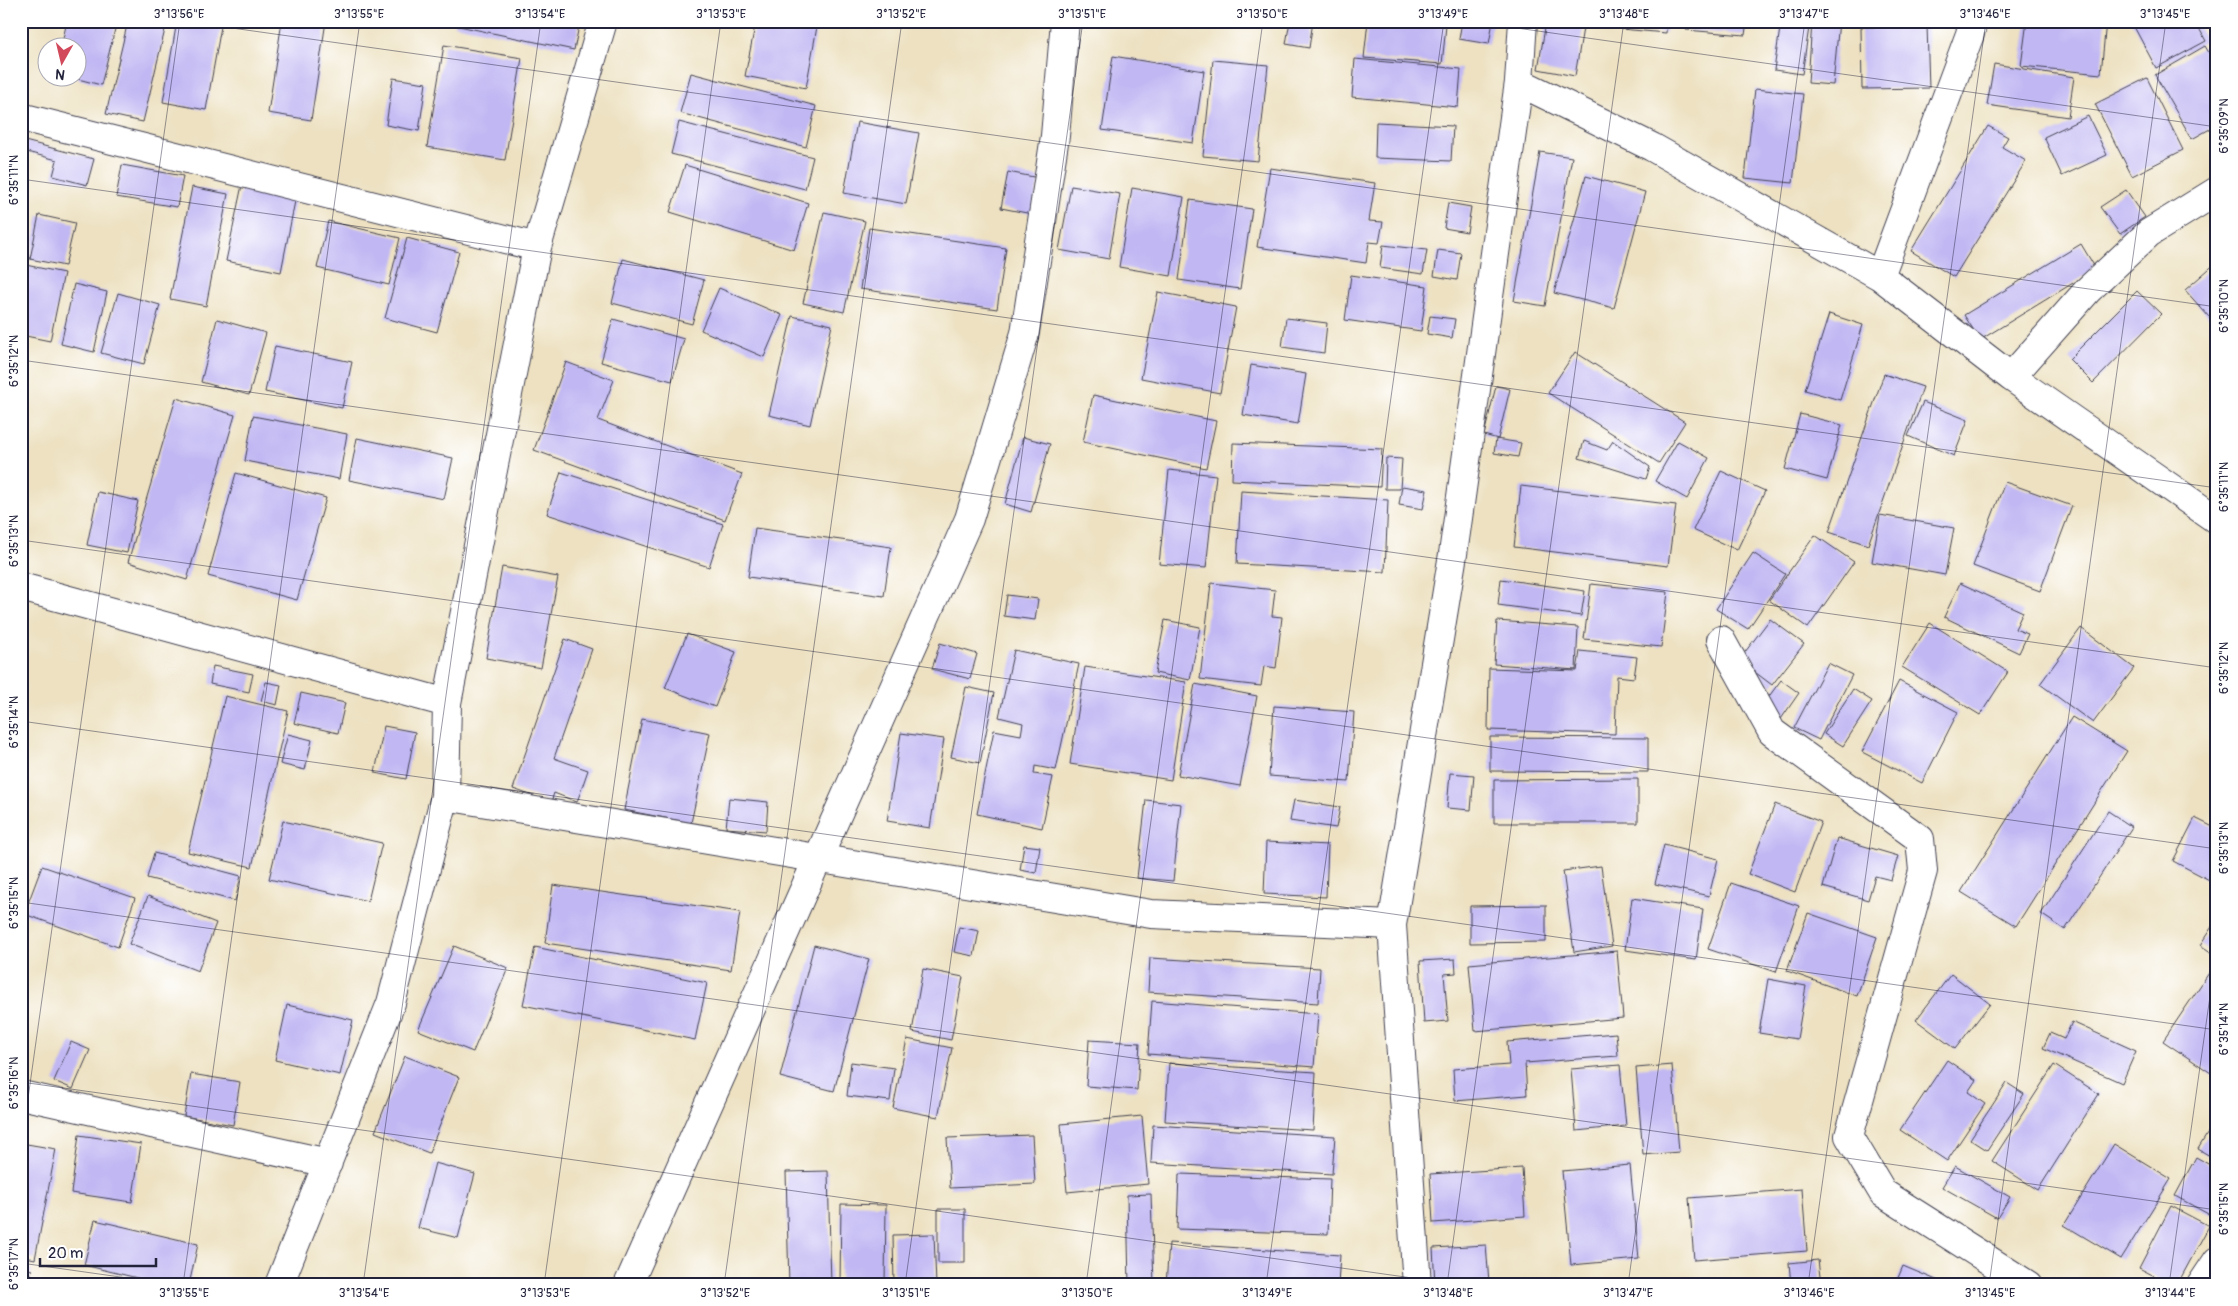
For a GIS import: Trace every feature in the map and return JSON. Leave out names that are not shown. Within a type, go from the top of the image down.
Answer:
[{"type":"street","points":[[279,1285],[391,1003],[445,796],[447,703],[537,247],[603,21]]},
{"type":"street","points":[[628,1285],[969,519],[1025,333],[1055,136],[1066,21]]},
{"type":"street","points":[[1417,1285],[1392,925],[1453,554],[1519,82],[1523,21]]},
{"type":"street","points":[[1880,276],[1970,34],[1972,21]]},
{"type":"street","points":[[1519,82],[1652,147],[1880,276],[2011,377],[2217,520]]},
{"type":"street","points":[[21,117],[537,247]]},
{"type":"street","points":[[2011,377],[2088,290],[2149,233],[2217,191]]},
{"type":"street","points":[[21,587],[447,703]]},
{"type":"street","points":[[1721,640],[1772,732],[1920,839],[1923,871],[1849,1136],[1883,1193],[2028,1285]]},
{"type":"street","points":[[445,796],[1151,914],[1392,925]]},
{"type":"street","points":[[21,1096],[328,1163]]},
{"type":"street","points":[[2201,1285],[2217,1261]]},
{"type":"building","points":[[67,21],[117,21],[101,85],[88,82],[88,38],[63,38]]},
{"type":"building","points":[[128,21],[167,21],[143,122],[106,114]]},
{"type":"building","points":[[177,21],[222,21],[206,110],[163,102]]},
{"type":"building","points":[[282,21],[326,21],[311,120],[268,113]]},
{"type":"building","points":[[454,21],[580,21],[574,50],[454,25]]},
{"type":"building","points":[[756,21],[818,21],[806,88],[745,76]]},
{"type":"building","points":[[1290,21],[1313,21],[1309,48],[1286,44]]},
{"type":"building","points":[[1368,21],[1446,26],[1442,64],[1364,58]]},
{"type":"building","points":[[1462,21],[1493,21],[1489,44],[1459,39]]},
{"type":"building","points":[[1622,21],[1667,21],[1666,33],[1621,29]]},
{"type":"building","points":[[1687,21],[1747,21],[1745,35],[1686,30]]},
{"type":"building","points":[[1781,21],[1810,21],[1802,74],[1774,70]]},
{"type":"building","points":[[1812,21],[1839,21],[1833,85],[1808,83]]},
{"type":"building","points":[[2027,21],[2106,21],[2101,74],[2021,66]]},
{"type":"building","points":[[2131,21],[2195,21],[2206,41],[2156,68]]},
{"type":"building","points":[[2210,21],[2217,21],[2217,33]]},
{"type":"building","points":[[1546,22],[1583,28],[1575,76],[1538,69]]},
{"type":"building","points":[[1927,26],[1929,88],[1862,89],[1861,27]]},
{"type":"building","points":[[444,45],[522,58],[505,160],[427,147]]},
{"type":"building","points":[[2205,46],[2217,66],[2217,125],[2192,139],[2155,75]]},
{"type":"building","points":[[1113,56],[1204,71],[1193,143],[1102,130]]},
{"type":"building","points":[[1355,59],[1461,69],[1458,107],[1352,97]]},
{"type":"building","points":[[1213,60],[1268,65],[1258,161],[1203,156]]},
{"type":"building","points":[[1994,64],[2074,77],[2068,117],[1987,105]]},
{"type":"building","points":[[691,73],[816,106],[806,147],[680,113]]},
{"type":"building","points":[[393,78],[426,83],[419,131],[386,125]]},
{"type":"building","points":[[2147,78],[2183,150],[2132,176],[2095,104]]},
{"type":"building","points":[[1755,89],[1803,94],[1793,183],[1745,178]]},
{"type":"building","points":[[2088,116],[2107,155],[2062,176],[2044,137]]},
{"type":"building","points":[[679,122],[813,157],[805,189],[671,154]]},
{"type":"building","points":[[857,122],[919,133],[906,204],[844,193]]},
{"type":"building","points":[[1376,122],[1453,126],[1451,161],[1375,158]]},
{"type":"building","points":[[1988,126],[2008,137],[2002,147],[2026,161],[1954,277],[1911,251]]},
{"type":"building","points":[[21,140],[94,159],[87,185],[53,176],[57,160],[27,152],[21,174]]},
{"type":"building","points":[[1540,152],[1572,157],[1545,306],[1514,301]]},
{"type":"building","points":[[122,165],[183,176],[177,207],[116,197]]},
{"type":"building","points":[[685,165],[808,203],[794,250],[670,212]]},
{"type":"building","points":[[1270,168],[1375,183],[1369,221],[1383,222],[1379,243],[1369,242],[1366,263],[1257,247]]},
{"type":"building","points":[[1008,172],[1039,178],[1032,214],[1001,208]]},
{"type":"building","points":[[1586,176],[1645,192],[1614,308],[1554,293]]},
{"type":"building","points":[[242,185],[296,196],[281,272],[226,261]]},
{"type":"building","points":[[1071,186],[1120,194],[1109,259],[1059,250]]},
{"type":"building","points":[[192,187],[228,194],[206,306],[170,299]]},
{"type":"building","points":[[1132,188],[1184,197],[1171,276],[1119,267]]},
{"type":"building","points":[[2126,190],[2145,217],[2120,234],[2100,207]]},
{"type":"building","points":[[1190,200],[1252,209],[1240,289],[1179,280]]},
{"type":"building","points":[[1448,203],[1471,207],[1467,232],[1444,228]]},
{"type":"building","points":[[824,212],[865,221],[844,312],[803,303]]},
{"type":"building","points":[[39,215],[75,223],[65,266],[30,259]]},
{"type":"building","points":[[328,221],[400,238],[389,285],[317,268]]},
{"type":"building","points":[[869,228],[1006,248],[997,309],[860,289]]},
{"type":"building","points":[[407,238],[459,252],[437,332],[385,318]]},
{"type":"building","points":[[2081,244],[2096,269],[1980,340],[1964,315]]},
{"type":"building","points":[[1383,245],[1427,250],[1423,274],[1380,268]]},
{"type":"building","points":[[1438,250],[1461,253],[1457,280],[1434,276]]},
{"type":"building","points":[[623,259],[704,280],[692,324],[612,303]]},
{"type":"building","points":[[2217,262],[2217,326],[2185,290]]},
{"type":"building","points":[[21,264],[64,273],[50,341],[21,335]]},
{"type":"building","points":[[1351,275],[1427,286],[1421,331],[1345,320]]},
{"type":"building","points":[[74,284],[107,292],[94,352],[61,344]]},
{"type":"building","points":[[719,288],[782,315],[764,357],[701,330]]},
{"type":"building","points":[[2137,291],[2161,314],[2093,383],[2069,359]]},
{"type":"building","points":[[1158,292],[1236,307],[1220,393],[1141,378]]},
{"type":"building","points":[[118,293],[160,305],[144,364],[101,353]]},
{"type":"building","points":[[1829,314],[1863,325],[1840,400],[1805,390]]},
{"type":"building","points":[[792,316],[832,325],[810,425],[769,415]]},
{"type":"building","points":[[1430,316],[1455,319],[1452,338],[1427,334]]},
{"type":"building","points":[[1286,318],[1327,323],[1324,353],[1282,347]]},
{"type":"building","points":[[217,319],[266,333],[249,395],[201,382]]},
{"type":"building","points":[[613,319],[684,339],[672,381],[601,362]]},
{"type":"building","points":[[275,346],[352,362],[342,408],[265,392]]},
{"type":"building","points":[[1575,352],[1685,422],[1659,463],[1548,393]]},
{"type":"building","points":[[566,362],[614,380],[598,420],[742,474],[725,520],[534,450]]},
{"type":"building","points":[[1251,365],[1306,374],[1298,424],[1243,415]]},
{"type":"building","points":[[1884,374],[1923,387],[1868,545],[1829,532]]},
{"type":"building","points":[[1496,386],[1510,389],[1498,439],[1484,435]]},
{"type":"building","points":[[1093,395],[1216,421],[1206,468],[1083,442]]},
{"type":"building","points":[[176,398],[235,415],[187,580],[128,562]]},
{"type":"building","points":[[1923,402],[1968,420],[1954,456],[1908,436]]},
{"type":"building","points":[[1800,414],[1842,425],[1827,480],[1785,469]]},
{"type":"building","points":[[253,416],[347,434],[339,479],[245,461]]},
{"type":"building","points":[[1023,437],[1050,444],[1031,512],[1005,504]]},
{"type":"building","points":[[357,438],[453,458],[444,499],[349,480]]},
{"type":"building","points":[[1496,439],[1521,443],[1518,457],[1494,453]]},
{"type":"building","points":[[1584,441],[1607,450],[1613,441],[1650,467],[1646,479],[1579,458]]},
{"type":"building","points":[[1678,441],[1709,458],[1687,499],[1655,481]]},
{"type":"building","points":[[1233,443],[1382,449],[1380,487],[1232,480]]},
{"type":"building","points":[[1386,458],[1402,459],[1400,489],[1385,489]]},
{"type":"building","points":[[1169,470],[1216,475],[1206,568],[1159,564]]},
{"type":"building","points":[[1721,471],[1765,491],[1737,550],[1693,530]]},
{"type":"building","points":[[561,472],[723,524],[709,567],[547,514]]},
{"type":"building","points":[[236,473],[326,498],[297,600],[208,576]]},
{"type":"building","points":[[2005,482],[2072,506],[2040,591],[1973,566]]},
{"type":"building","points":[[1402,486],[1427,490],[1423,509],[1399,505]]},
{"type":"building","points":[[1521,486],[1676,505],[1668,566],[1514,547]]},
{"type":"building","points":[[1241,491],[1388,500],[1385,572],[1237,564]]},
{"type":"building","points":[[98,492],[138,501],[127,553],[87,545]]},
{"type":"building","points":[[1880,515],[1954,528],[1945,575],[1872,562]]},
{"type":"building","points":[[755,528],[891,547],[884,596],[748,577]]},
{"type":"building","points":[[1815,535],[1854,562],[1808,628],[1769,600]]},
{"type":"building","points":[[1753,553],[1785,574],[1748,629],[1716,609]]},
{"type":"building","points":[[502,567],[558,577],[541,668],[486,658]]},
{"type":"building","points":[[1501,579],[1585,591],[1581,616],[1498,605]]},
{"type":"building","points":[[1211,583],[1275,590],[1272,616],[1282,617],[1276,668],[1264,666],[1261,686],[1200,679]]},
{"type":"building","points":[[1960,583],[2023,612],[2015,629],[2028,634],[2019,653],[1944,617]]},
{"type":"building","points":[[1591,584],[1668,592],[1661,647],[1584,639]]},
{"type":"building","points":[[1007,595],[1038,599],[1035,620],[1004,616]]},
{"type":"building","points":[[1770,619],[1804,644],[1772,685],[1739,660]]},
{"type":"building","points":[[1165,620],[1200,627],[1190,680],[1155,673]]},
{"type":"building","points":[[1497,621],[1578,627],[1576,670],[1494,664]]},
{"type":"building","points":[[1930,623],[2008,672],[1980,715],[1902,667]]},
{"type":"building","points":[[2081,628],[2134,668],[2093,723],[2040,684]]},
{"type":"building","points":[[687,634],[736,652],[715,707],[665,688]]},
{"type":"building","points":[[565,639],[592,649],[554,758],[588,770],[577,802],[554,793],[551,802],[513,789]]},
{"type":"building","points":[[940,643],[977,654],[970,679],[932,669]]},
{"type":"building","points":[[1014,650],[1079,664],[1056,770],[1035,766],[1034,774],[1053,777],[1042,828],[977,814],[994,730],[1021,735],[1023,723],[999,717]]},
{"type":"building","points":[[1580,651],[1637,657],[1634,678],[1617,676],[1615,734],[1488,730],[1489,668],[1577,671]]},
{"type":"building","points":[[1828,663],[1852,675],[1819,740],[1794,728]]},
{"type":"building","points":[[213,666],[253,674],[249,692],[210,684]]},
{"type":"building","points":[[1085,667],[1186,682],[1171,780],[1070,764]]},
{"type":"building","points":[[1781,680],[1799,693],[1781,719],[1762,706]]},
{"type":"building","points":[[1899,681],[1958,712],[1922,783],[1862,752]]},
{"type":"building","points":[[266,682],[281,685],[277,705],[261,701]]},
{"type":"building","points":[[1195,684],[1257,696],[1240,786],[1178,775]]},
{"type":"building","points":[[966,687],[994,693],[980,763],[951,757]]},
{"type":"building","points":[[1853,689],[1872,701],[1843,746],[1824,734]]},
{"type":"building","points":[[301,693],[345,703],[338,733],[294,723]]},
{"type":"building","points":[[225,696],[288,711],[252,867],[188,852]]},
{"type":"building","points":[[1274,706],[1354,712],[1349,782],[1269,776]]},
{"type":"building","points":[[2072,717],[2127,751],[2016,926],[1961,892]]},
{"type":"building","points":[[642,719],[710,733],[691,823],[624,810]]},
{"type":"building","points":[[384,726],[415,732],[406,779],[375,773]]},
{"type":"building","points":[[901,733],[944,739],[930,828],[887,821]]},
{"type":"building","points":[[288,734],[312,740],[305,770],[280,764]]},
{"type":"building","points":[[1490,737],[1648,738],[1648,772],[1490,771]]},
{"type":"building","points":[[1450,773],[1474,775],[1471,810],[1447,808]]},
{"type":"building","points":[[1638,779],[1638,823],[1494,823],[1494,780]]},
{"type":"building","points":[[729,798],[768,802],[766,831],[726,828]]},
{"type":"building","points":[[1146,800],[1181,804],[1173,881],[1137,878]]},
{"type":"building","points":[[1294,800],[1340,807],[1336,828],[1290,821]]},
{"type":"building","points":[[1775,804],[1821,822],[1795,892],[1748,874]]},
{"type":"building","points":[[2108,811],[2132,827],[2065,930],[2041,914]]},
{"type":"building","points":[[2195,818],[2217,829],[2217,884],[2173,861]]},
{"type":"building","points":[[283,821],[382,843],[368,901],[269,879]]},
{"type":"building","points":[[1837,838],[1898,856],[1891,880],[1875,876],[1868,900],[1823,887]]},
{"type":"building","points":[[1266,842],[1328,845],[1326,897],[1264,894]]},
{"type":"building","points":[[1024,845],[1040,847],[1036,873],[1020,870]]},
{"type":"building","points":[[1664,845],[1718,859],[1709,896],[1655,884]]},
{"type":"building","points":[[154,853],[241,876],[235,901],[147,878]]},
{"type":"building","points":[[42,866],[135,898],[118,947],[24,914]]},
{"type":"building","points":[[1601,866],[1612,946],[1574,952],[1563,871]]},
{"type":"building","points":[[1731,883],[1799,906],[1776,972],[1708,949]]},
{"type":"building","points":[[553,885],[740,912],[731,970],[545,943]]},
{"type":"building","points":[[148,896],[216,923],[198,971],[129,944]]},
{"type":"building","points":[[1632,898],[1703,909],[1696,960],[1625,950]]},
{"type":"building","points":[[1546,905],[1546,942],[1470,943],[1470,906]]},
{"type":"building","points":[[1808,913],[1877,937],[1857,996],[1787,971]]},
{"type":"building","points":[[2217,919],[2217,956],[2200,945]]},
{"type":"building","points":[[959,927],[979,931],[974,956],[954,952]]},
{"type":"building","points":[[814,945],[869,959],[834,1091],[780,1077]]},
{"type":"building","points":[[454,946],[508,968],[473,1052],[418,1030]]},
{"type":"building","points":[[535,947],[707,983],[695,1040],[523,1005]]},
{"type":"building","points":[[1617,951],[1623,1018],[1475,1031],[1469,964]]},
{"type":"building","points":[[1150,958],[1320,968],[1318,1003],[1148,992]]},
{"type":"building","points":[[1455,959],[1456,973],[1444,974],[1448,1021],[1424,1023],[1420,961]]},
{"type":"building","points":[[2213,967],[2217,970],[2217,1077],[2163,1041]]},
{"type":"building","points":[[923,969],[963,977],[951,1040],[912,1032]]},
{"type":"building","points":[[1951,974],[1990,1004],[1955,1049],[1916,1020]]},
{"type":"building","points":[[1768,979],[1806,986],[1797,1039],[1759,1033]]},
{"type":"building","points":[[1152,1001],[1318,1014],[1314,1067],[1148,1054]]},
{"type":"building","points":[[287,1005],[353,1020],[340,1075],[275,1060]]},
{"type":"building","points":[[2072,1022],[2136,1051],[2122,1083],[2043,1048],[2050,1033],[2064,1039]]},
{"type":"building","points":[[1616,1033],[1618,1056],[1525,1063],[1527,1095],[1455,1101],[1453,1069],[1509,1065],[1507,1042]]},
{"type":"building","points":[[907,1039],[952,1048],[938,1117],[893,1108]]},
{"type":"building","points":[[1089,1040],[1140,1043],[1137,1090],[1086,1086]]},
{"type":"building","points":[[71,1042],[90,1050],[73,1089],[54,1081]]},
{"type":"building","points":[[405,1056],[459,1077],[429,1153],[375,1132]]},
{"type":"building","points":[[1947,1060],[1976,1080],[1968,1092],[1985,1104],[1947,1161],[1900,1130]]},
{"type":"building","points":[[851,1062],[894,1068],[890,1101],[847,1096]]},
{"type":"building","points":[[1169,1063],[1316,1072],[1313,1130],[1165,1121]]},
{"type":"building","points":[[1620,1065],[1626,1126],[1576,1131],[1571,1069]]},
{"type":"building","points":[[1672,1065],[1679,1152],[1643,1155],[1636,1068]]},
{"type":"building","points":[[2054,1065],[2099,1094],[2038,1190],[1992,1161]]},
{"type":"building","points":[[191,1074],[240,1082],[233,1125],[184,1116]]},
{"type":"building","points":[[2007,1083],[2024,1094],[1987,1150],[1970,1139]]},
{"type":"building","points":[[1142,1116],[1148,1184],[1067,1192],[1061,1124]]},
{"type":"building","points":[[2217,1118],[2217,1160],[2198,1149]]},
{"type":"building","points":[[1153,1125],[1335,1136],[1332,1174],[1151,1163]]},
{"type":"building","points":[[79,1135],[141,1144],[132,1202],[71,1193]]},
{"type":"building","points":[[1032,1135],[1035,1184],[950,1188],[947,1138]]},
{"type":"building","points":[[21,1143],[56,1149],[35,1259],[21,1256]]},
{"type":"building","points":[[2114,1144],[2171,1179],[2121,1259],[2064,1225]]},
{"type":"building","points":[[2196,1157],[2217,1169],[2217,1203],[2210,1215],[2175,1196]]},
{"type":"building","points":[[435,1163],[475,1174],[458,1238],[418,1228]]},
{"type":"building","points":[[1630,1165],[1639,1259],[1571,1265],[1562,1171]]},
{"type":"building","points":[[1955,1166],[2010,1197],[1997,1218],[1942,1187]]},
{"type":"building","points":[[1522,1168],[1525,1216],[1433,1223],[1430,1174]]},
{"type":"building","points":[[828,1171],[831,1285],[789,1285],[786,1172]]},
{"type":"building","points":[[1179,1174],[1330,1179],[1328,1234],[1177,1229]]},
{"type":"building","points":[[1802,1189],[1807,1251],[1694,1260],[1689,1198]]},
{"type":"building","points":[[1151,1194],[1154,1285],[1129,1285],[1127,1195]]},
{"type":"building","points":[[841,1204],[886,1205],[885,1285],[840,1285]]},
{"type":"building","points":[[2171,1206],[2209,1226],[2177,1285],[2172,1285],[2139,1268]]},
{"type":"building","points":[[938,1209],[965,1209],[965,1263],[938,1263]]},
{"type":"building","points":[[95,1220],[198,1244],[189,1285],[166,1285],[84,1265]]},
{"type":"building","points":[[934,1234],[936,1285],[894,1285],[893,1235]]},
{"type":"building","points":[[1169,1243],[1340,1255],[1338,1285],[1166,1285]]},
{"type":"building","points":[[1486,1245],[1489,1282],[1435,1284],[1433,1248]]},
{"type":"building","points":[[1818,1260],[1821,1285],[1791,1285],[1789,1263]]},
{"type":"building","points":[[1903,1266],[1941,1282],[1940,1285],[1895,1285]]},
{"type":"building","points":[[21,1267],[32,1270],[28,1285],[21,1285]]},
{"type":"building","points":[[476,1280],[501,1284],[501,1285],[476,1285]]}]
